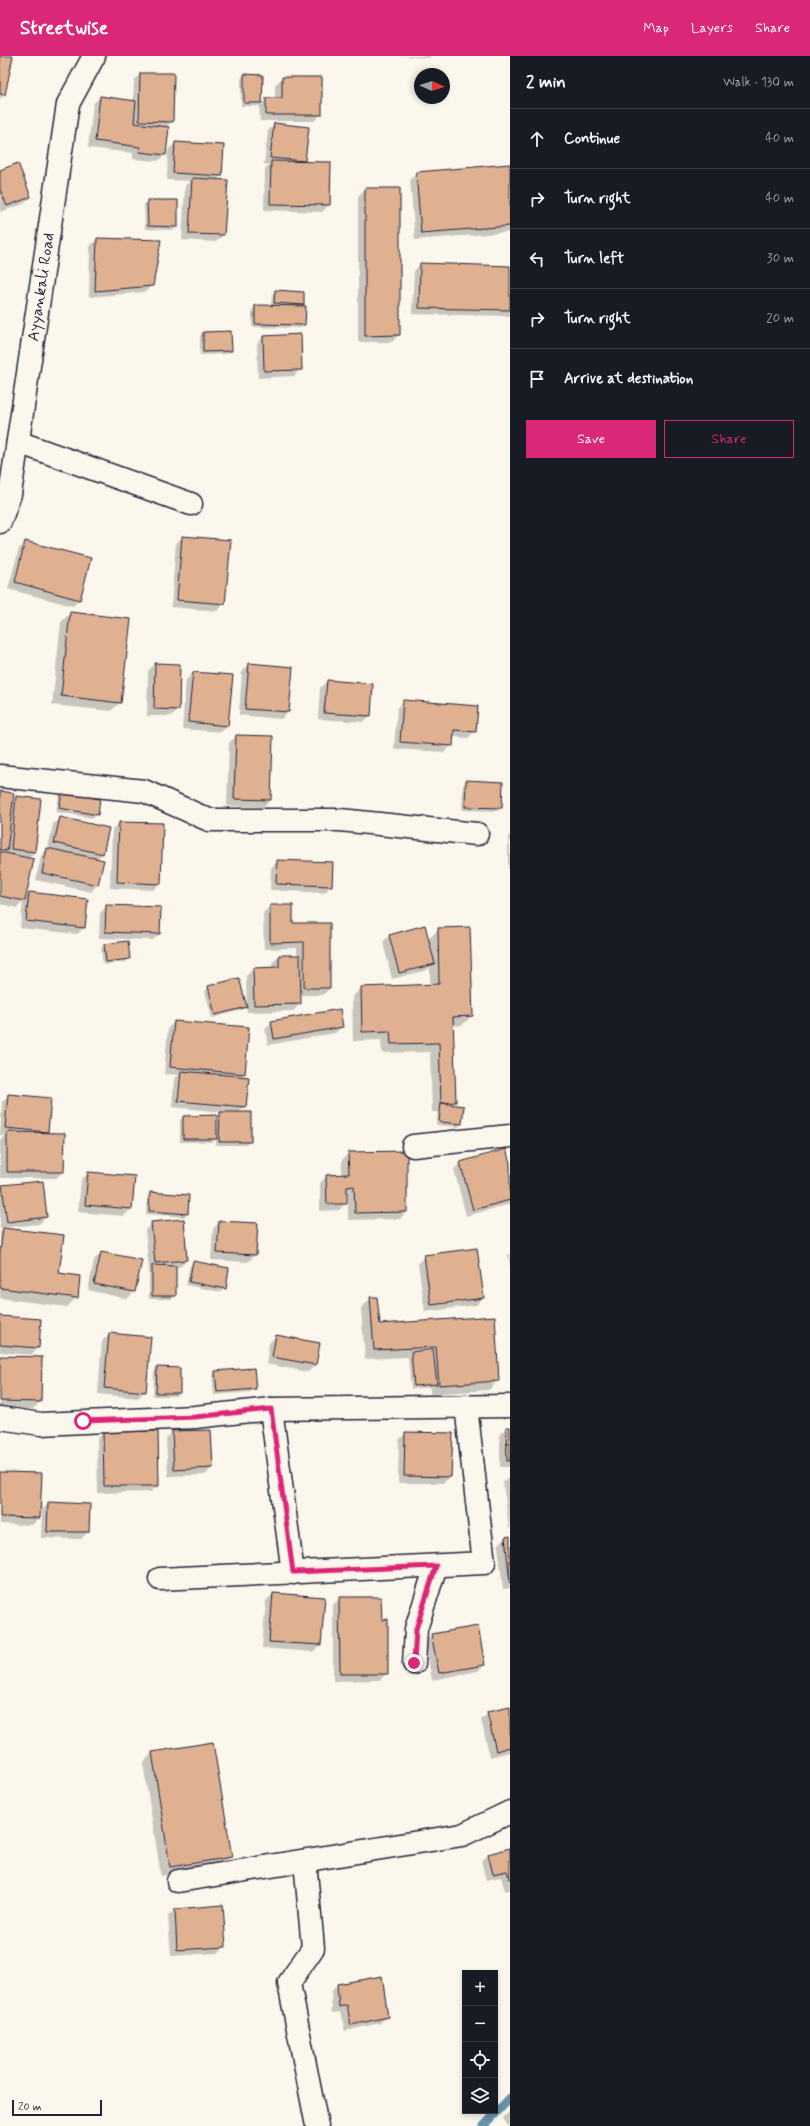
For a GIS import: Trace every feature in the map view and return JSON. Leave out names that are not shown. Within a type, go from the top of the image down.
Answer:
[{"type":"street","name":"Ayyankali Road","points":[[0,522],[5,494],[18,442],[68,104],[94,56]]},
{"type":"street","points":[[18,442],[190,504]]},
{"type":"street","points":[[0,776],[144,790],[209,820],[340,820],[477,834]]},
{"type":"street","points":[[413,1146],[510,1136]]},
{"type":"street","points":[[160,1579],[484,1563],[466,1406]]},
{"type":"street","points":[[0,1418],[41,1424],[195,1417],[271,1409],[510,1406]]},
{"type":"street","points":[[271,1409],[293,1572]]},
{"type":"street","points":[[414,1663],[416,1629],[436,1566]]},
{"type":"street","points":[[178,1881],[462,1835],[510,1812]]},
{"type":"street","points":[[305,1861],[313,1948],[289,1983],[317,2126]]},
{"type":"building","points":[[0,56],[13,56],[5,95],[0,94]]},
{"type":"building","points":[[140,73],[174,73],[173,122],[139,121]]},
{"type":"building","points":[[244,74],[263,75],[262,103],[244,103]]},
{"type":"building","points":[[282,77],[322,77],[322,115],[266,115],[266,98],[282,98]]},
{"type":"building","points":[[100,96],[136,101],[134,123],[169,127],[166,155],[139,152],[140,147],[95,141]]},
{"type":"building","points":[[274,123],[309,127],[305,161],[270,158]]},
{"type":"building","points":[[175,142],[224,145],[222,176],[173,173]]},
{"type":"building","points":[[271,161],[331,162],[330,205],[270,204]]},
{"type":"building","points":[[18,163],[31,197],[7,206],[0,189],[0,170]]},
{"type":"building","points":[[510,164],[510,226],[421,233],[416,172]]},
{"type":"building","points":[[192,178],[228,180],[224,235],[189,234]]},
{"type":"building","points":[[365,188],[400,188],[400,335],[365,336]]},
{"type":"building","points":[[147,200],[178,200],[178,227],[148,226]]},
{"type":"building","points":[[97,238],[161,240],[153,286],[95,291]]},
{"type":"building","points":[[420,263],[510,266],[510,310],[419,308]]},
{"type":"building","points":[[275,290],[304,292],[304,305],[274,303]]},
{"type":"building","points":[[255,305],[306,306],[305,325],[255,324]]},
{"type":"building","points":[[231,331],[232,351],[203,352],[203,332]]},
{"type":"building","points":[[301,334],[302,370],[264,371],[263,336]]},
{"type":"building","points":[[182,536],[231,540],[225,604],[177,600]]},
{"type":"building","points":[[25,541],[91,558],[80,600],[15,582]]},
{"type":"building","points":[[70,612],[131,619],[121,703],[61,696]]},
{"type":"building","points":[[155,663],[180,664],[179,710],[154,709]]},
{"type":"building","points":[[249,663],[293,667],[289,712],[245,709]]},
{"type":"building","points":[[193,672],[233,675],[228,726],[188,722]]},
{"type":"building","points":[[327,680],[373,684],[371,716],[324,713]]},
{"type":"building","points":[[403,700],[478,706],[476,732],[454,730],[453,746],[400,742]]},
{"type":"building","points":[[236,735],[273,736],[271,800],[234,799]]},
{"type":"building","points":[[466,780],[503,782],[502,808],[465,807]]},
{"type":"building","points":[[0,791],[14,793],[7,851],[0,850]]},
{"type":"building","points":[[62,792],[100,799],[98,815],[59,808]]},
{"type":"building","points":[[16,796],[41,799],[35,852],[11,849]]},
{"type":"building","points":[[60,817],[109,828],[103,854],[54,843]]},
{"type":"building","points":[[119,822],[163,823],[161,884],[117,882]]},
{"type":"building","points":[[47,848],[104,860],[98,885],[42,873]]},
{"type":"building","points":[[0,852],[34,859],[25,901],[0,896]]},
{"type":"building","points":[[277,860],[333,862],[332,886],[276,884]]},
{"type":"building","points":[[29,892],[88,899],[85,928],[26,921]]},
{"type":"building","points":[[106,905],[161,907],[160,934],[105,932]]},
{"type":"building","points":[[270,905],[293,905],[293,923],[330,923],[330,988],[304,988],[304,942],[270,943]]},
{"type":"building","points":[[425,925],[435,964],[399,973],[389,935]]},
{"type":"building","points":[[470,927],[473,1016],[453,1017],[456,1102],[441,1103],[439,1043],[391,1044],[390,1031],[362,1032],[361,987],[439,984],[438,928]]},
{"type":"building","points":[[128,941],[130,959],[106,962],[104,944]]},
{"type":"building","points":[[279,955],[300,955],[301,1004],[254,1005],[253,968],[279,967]]},
{"type":"building","points":[[239,978],[247,1007],[215,1015],[208,986]]},
{"type":"building","points":[[340,1009],[343,1027],[274,1039],[271,1021]]},
{"type":"building","points":[[174,1021],[249,1027],[245,1074],[170,1067]]},
{"type":"building","points":[[181,1071],[249,1077],[246,1107],[178,1101]]},
{"type":"building","points":[[8,1094],[51,1098],[48,1132],[5,1128]]},
{"type":"building","points":[[441,1103],[464,1106],[462,1124],[439,1122]]},
{"type":"building","points":[[220,1112],[251,1112],[251,1142],[219,1142]]},
{"type":"building","points":[[217,1115],[217,1139],[183,1139],[183,1116]]},
{"type":"building","points":[[7,1132],[65,1133],[64,1172],[7,1172]]},
{"type":"building","points":[[506,1149],[510,1163],[510,1200],[473,1210],[460,1162]]},
{"type":"building","points":[[407,1151],[407,1212],[355,1213],[354,1186],[347,1187],[347,1204],[327,1204],[326,1175],[349,1174],[348,1152]]},
{"type":"building","points":[[88,1172],[135,1176],[132,1209],[85,1205]]},
{"type":"building","points":[[43,1181],[47,1217],[7,1222],[2,1185]]},
{"type":"building","points":[[150,1192],[189,1195],[188,1214],[149,1211]]},
{"type":"building","points":[[184,1219],[187,1260],[155,1263],[151,1222]]},
{"type":"building","points":[[219,1221],[258,1223],[256,1255],[217,1253]]},
{"type":"building","points":[[3,1228],[64,1235],[59,1273],[80,1276],[78,1298],[0,1288],[0,1253]]},
{"type":"building","points":[[477,1248],[484,1298],[431,1305],[424,1255]]},
{"type":"building","points":[[101,1252],[142,1260],[135,1292],[94,1284]]},
{"type":"building","points":[[193,1261],[229,1268],[226,1289],[189,1282]]},
{"type":"building","points":[[152,1265],[176,1266],[176,1296],[152,1296]]},
{"type":"building","points":[[370,1297],[377,1297],[380,1324],[495,1316],[499,1381],[439,1385],[436,1347],[374,1350]]},
{"type":"building","points":[[0,1316],[41,1319],[39,1348],[0,1345]]},
{"type":"building","points":[[109,1333],[151,1337],[146,1392],[104,1388]]},
{"type":"building","points":[[276,1335],[320,1343],[316,1365],[272,1357]]},
{"type":"building","points":[[433,1349],[437,1384],[414,1386],[411,1352]]},
{"type":"building","points":[[0,1356],[42,1357],[41,1402],[0,1401]]},
{"type":"building","points":[[157,1367],[180,1368],[180,1393],[156,1393]]},
{"type":"building","points":[[254,1368],[256,1389],[217,1392],[215,1371]]},
{"type":"building","points":[[506,1427],[510,1427],[510,1461],[507,1461]]},
{"type":"building","points":[[211,1430],[213,1468],[174,1470],[172,1431]]},
{"type":"building","points":[[103,1431],[158,1431],[159,1486],[104,1486]]},
{"type":"building","points":[[405,1432],[453,1433],[451,1477],[404,1476]]},
{"type":"building","points":[[0,1472],[42,1473],[40,1518],[0,1517]]},
{"type":"building","points":[[48,1502],[90,1504],[89,1532],[47,1532]]},
{"type":"building","points":[[510,1536],[510,1583],[505,1537]]},
{"type":"building","points":[[273,1593],[325,1597],[321,1645],[269,1642]]},
{"type":"building","points":[[339,1597],[381,1597],[382,1620],[388,1619],[388,1674],[340,1674]]},
{"type":"building","points":[[478,1626],[485,1665],[439,1673],[431,1634]]},
{"type":"building","points":[[510,1707],[510,1747],[496,1751],[487,1712]]},
{"type":"building","points":[[213,1742],[232,1857],[170,1867],[152,1752]]},
{"type":"building","points":[[510,1848],[510,1880],[507,1871],[493,1874],[488,1854]]},
{"type":"building","points":[[223,1905],[226,1947],[177,1950],[175,1909]]},
{"type":"building","points":[[382,1976],[388,2017],[351,2025],[347,2005],[339,2007],[337,1984]]},
{"type":"waterway","points":[[484,2126],[510,2098]]},
{"type":"route","points":[[83,1421],[195,1417],[271,1409],[293,1572],[436,1566],[416,1629],[414,1663]]}]
